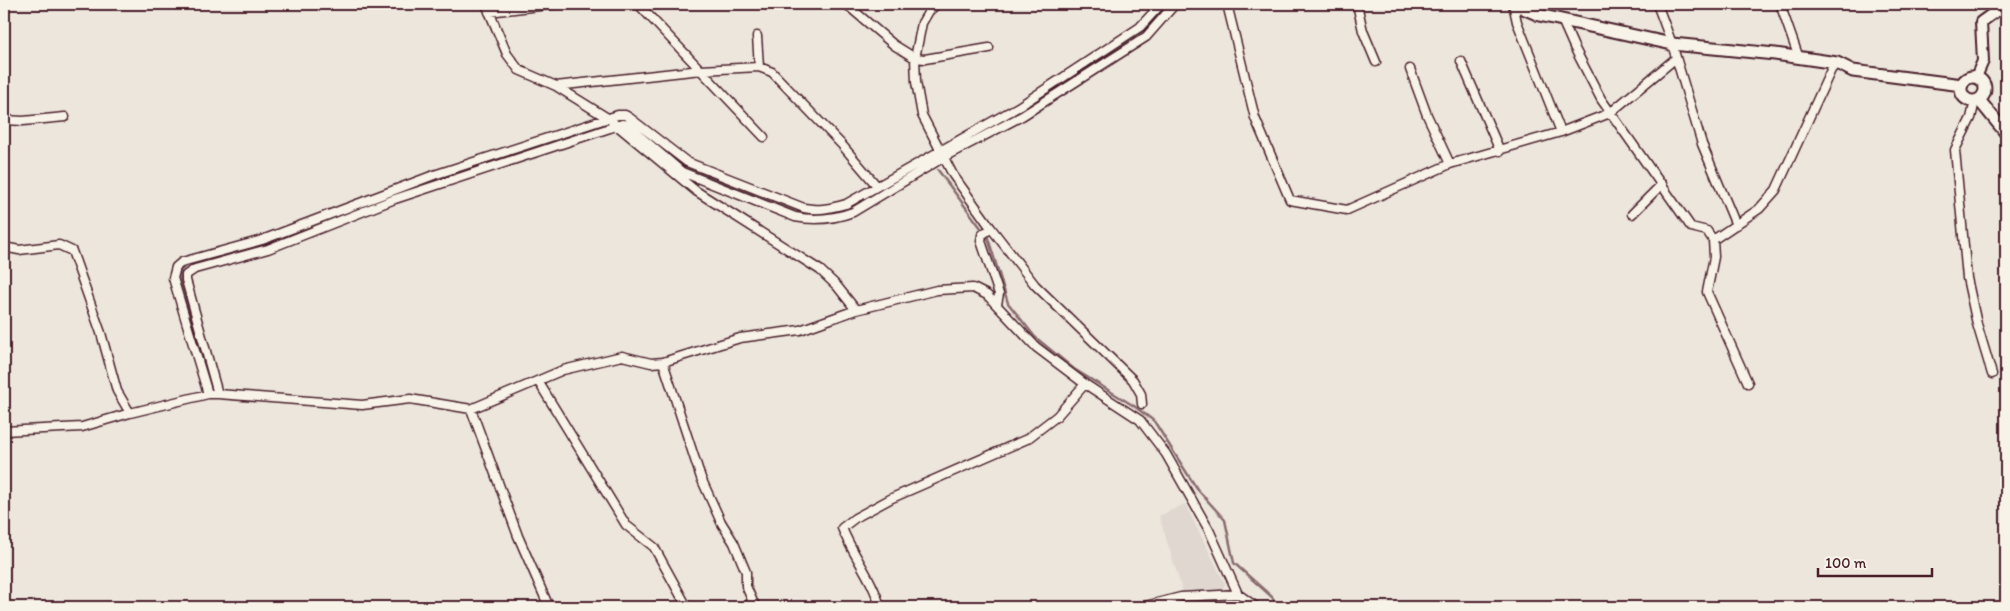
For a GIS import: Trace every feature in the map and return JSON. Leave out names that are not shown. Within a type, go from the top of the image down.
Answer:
[{"type":"main road","points":[[1514,4],[1526,7],[1539,15],[1672,44],[1837,63],[1853,71],[1962,85]]},
{"type":"main road","points":[[1976,77],[1983,61],[1981,22],[2006,4]]},
{"type":"main road","points":[[1977,100],[1983,96],[1985,88],[1981,80],[1976,77],[1967,78],[1961,89],[1964,96],[1977,100],[2006,133]]},
{"type":"street","points":[[486,4],[507,54],[519,70],[556,86],[609,119],[696,190],[820,270],[837,286],[856,310]]},
{"type":"street","points":[[489,12],[556,4]]},
{"type":"street","points":[[638,4],[764,137]]},
{"type":"street","points":[[846,4],[894,45],[915,58],[925,59],[989,48]]},
{"type":"street","points":[[937,4],[929,11],[922,23],[915,58],[916,82],[922,115],[944,158],[953,175],[1035,285],[1133,380],[1141,394],[1142,404]]},
{"type":"street","points":[[208,394],[174,278],[176,267],[182,262],[262,240],[392,190],[618,115],[625,115],[630,118],[687,162],[804,208],[825,210],[846,204],[1018,106],[1140,27],[1161,4]]},
{"type":"street","points":[[218,394],[186,280],[186,275],[190,271],[268,250],[395,199],[622,124],[627,125],[682,172],[795,217],[804,219],[834,218],[854,212],[944,158],[1022,116],[1146,37],[1175,4]]},
{"type":"street","points":[[1228,4],[1255,118],[1290,200],[1347,210],[1450,164],[1561,132],[1610,113],[1676,58]]},
{"type":"street","points":[[1357,4],[1363,31],[1376,62]]},
{"type":"street","points":[[1514,4],[1517,22],[1561,132]]},
{"type":"street","points":[[1657,4],[1672,44],[1702,144],[1736,225]]},
{"type":"street","points":[[1780,4],[1800,58]]},
{"type":"street","points":[[1562,20],[1578,56],[1610,113],[1691,226],[1707,231],[1714,240],[1714,257],[1707,292],[1748,383]]},
{"type":"street","points":[[757,36],[759,67]]},
{"type":"street","points":[[1461,60],[1500,151]]},
{"type":"street","points":[[1714,240],[1759,209],[1776,190],[1831,70],[1837,63]]},
{"type":"street","points":[[556,86],[701,70],[759,67],[772,72],[877,186]]},
{"type":"street","points":[[1410,69],[1427,115],[1450,164]]},
{"type":"street","points":[[1977,100],[1971,118],[1954,150],[1967,278],[1977,324],[1992,374]]},
{"type":"street","points":[[4,120],[23,121],[65,117]]},
{"type":"street","points":[[1632,214],[1662,184]]},
{"type":"street","points":[[392,190],[395,199]]},
{"type":"street","points":[[991,228],[982,236],[982,241],[999,294],[997,304]]},
{"type":"street","points":[[4,247],[19,250],[59,245],[72,251],[101,333],[117,391],[130,413]]},
{"type":"street","points":[[4,431],[82,427],[208,394],[362,405],[410,399],[471,409],[563,370],[622,356],[651,363],[663,362],[740,338],[800,330],[856,310],[937,290],[972,288],[987,295],[997,304],[1026,338],[1085,384],[1140,420],[1166,454],[1209,530],[1238,594],[1256,607]]},
{"type":"street","points":[[663,362],[701,478],[721,522],[734,543],[746,572],[746,586],[755,604],[745,607]]},
{"type":"street","points":[[538,381],[626,525],[654,547],[687,607]]},
{"type":"street","points":[[880,607],[876,591],[848,544],[842,528],[892,498],[1026,439],[1057,416],[1085,384]]},
{"type":"street","points":[[471,409],[518,536],[550,607]]},
{"type":"street","points":[[1141,607],[1180,597],[1238,594]]},
{"type":"shaded area","points":[[1185,504],[1225,584],[1221,592],[1183,592],[1159,516]]},
{"type":"waterway","points":[[1026,106],[1139,35],[1147,29],[1168,4]]},
{"type":"waterway","points":[[622,120],[629,123]]},
{"type":"waterway","points":[[401,192],[606,125]]},
{"type":"waterway","points":[[668,155],[684,167],[789,209],[814,214],[824,215],[847,209],[891,183]]},
{"type":"waterway","points":[[938,170],[981,228]]},
{"type":"waterway","points":[[210,385],[180,280],[181,270],[186,266],[262,246],[386,198]]},
{"type":"waterway","points":[[988,238],[1008,303],[1035,337],[1074,369],[1134,406],[1154,421],[1197,489],[1225,520],[1234,563],[1272,597],[1278,607]]}]
